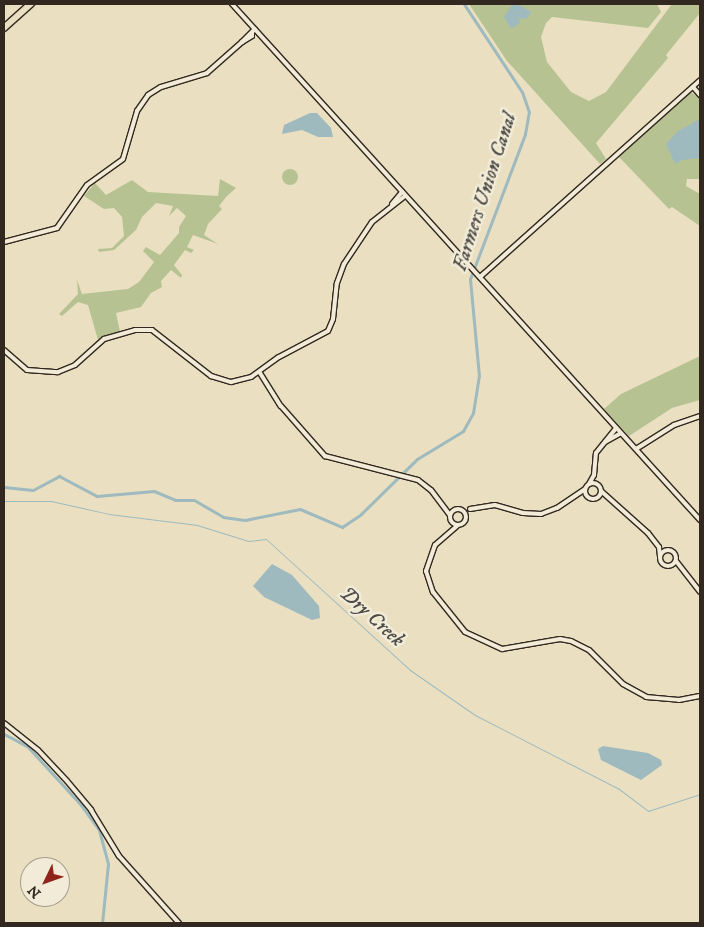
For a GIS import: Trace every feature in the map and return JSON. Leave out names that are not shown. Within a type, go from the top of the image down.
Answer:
[{"type":"highway","points":[[4,28],[31,4]]},
{"type":"street","points":[[232,4],[253,31],[479,276],[700,520]]},
{"type":"street","points":[[4,242],[57,228],[87,185],[123,159],[137,111],[145,98],[161,86],[207,73],[253,31]]},
{"type":"street","points":[[479,276],[698,81],[700,87]]},
{"type":"street","points":[[692,87],[700,95]]},
{"type":"street","points":[[4,350],[27,370],[58,372],[74,365],[108,337],[135,330],[152,330],[203,372],[217,379],[236,382],[260,373],[279,357],[328,331],[333,320],[337,283],[342,267],[370,224],[404,194]]},
{"type":"street","points":[[260,373],[281,406],[306,435],[331,459],[401,474],[426,485],[450,515],[450,529]]},
{"type":"street","points":[[636,449],[674,425],[700,416]]},
{"type":"street","points":[[446,509],[462,510],[495,505],[523,513],[541,514],[578,496],[585,489],[594,475],[596,453],[616,428]]},
{"type":"street","points":[[605,442],[621,433]]},
{"type":"street","points":[[594,475],[601,491],[609,499],[659,547],[675,554],[678,568],[700,592]]},
{"type":"street","points":[[589,484],[598,485]]},
{"type":"street","points":[[585,489],[588,497]]},
{"type":"street","points":[[598,498],[601,491]]},
{"type":"street","points":[[578,496],[609,499]]},
{"type":"street","points":[[470,509],[464,523],[450,529],[430,553],[427,578],[449,614],[471,636],[502,649],[560,639],[571,641],[589,650],[624,684],[643,696],[663,700],[700,696]]},
{"type":"street","points":[[450,515],[455,510]]},
{"type":"street","points":[[462,510],[466,516]]},
{"type":"street","points":[[450,521],[457,526]]},
{"type":"street","points":[[659,547],[660,557],[664,565],[678,568]]},
{"type":"street","points":[[660,557],[668,550]]},
{"type":"street","points":[[671,566],[676,561]]},
{"type":"street","points":[[4,724],[28,742],[67,781],[91,810],[122,859],[180,923]]},
{"type":"green space","points":[[469,4],[657,4],[661,12],[648,28],[552,17],[546,23],[541,37],[547,62],[571,92],[589,101],[606,92],[672,4],[700,4],[700,13],[666,55],[668,58],[596,143],[606,159],[600,164],[507,61]]},
{"type":"green space","points":[[691,92],[700,99],[700,179],[687,179],[686,186],[700,194],[700,226],[672,207],[669,209],[619,157]]},
{"type":"green space","points":[[287,169],[293,169],[298,174],[296,183],[287,185],[282,180],[282,174]]},
{"type":"green space","points":[[220,179],[236,188],[219,206],[222,209],[208,224],[204,235],[218,244],[193,235],[187,247],[194,250],[191,253],[185,250],[174,265],[182,275],[181,278],[171,270],[161,281],[162,287],[151,293],[141,307],[116,313],[120,332],[98,340],[88,305],[78,302],[62,316],[59,314],[78,294],[77,280],[82,294],[128,289],[139,282],[154,262],[143,251],[146,247],[160,255],[179,233],[179,227],[186,216],[177,208],[169,216],[173,206],[156,203],[142,217],[136,230],[114,250],[99,252],[98,249],[112,248],[124,236],[122,217],[114,208],[104,209],[84,196],[95,183],[106,195],[132,180],[148,192],[218,196]]},
{"type":"green space","points":[[700,356],[700,400],[672,408],[629,436],[604,409],[621,394]]},
{"type":"water","points":[[518,4],[531,12],[527,19],[519,18],[520,23],[511,29],[504,17],[512,5]]},
{"type":"water","points":[[310,113],[317,113],[331,128],[333,137],[318,137],[302,130],[282,134],[284,125]]},
{"type":"water","points":[[700,119],[700,158],[682,160],[675,164],[666,144],[678,131]]},
{"type":"water","points":[[272,564],[292,575],[319,606],[320,618],[312,620],[264,597],[253,586]]},
{"type":"water","points":[[603,746],[648,753],[661,760],[662,765],[641,780],[601,760],[598,749]]},
{"type":"waterway","name":"Farmers Union Canal","points":[[4,487],[33,490],[59,476],[97,496],[154,491],[175,500],[194,500],[223,517],[245,520],[300,509],[342,527],[361,514],[417,459],[463,431],[473,413],[479,376],[470,279],[525,134],[529,112],[522,92],[464,4]]},
{"type":"waterway","name":"Dry Creek","points":[[4,501],[51,501],[109,514],[197,525],[248,541],[266,539],[410,670],[475,715],[619,789],[648,811],[700,794]]},
{"type":"waterway","name":"Farmers Union Canal","points":[[4,734],[28,747],[81,805],[99,830],[108,864],[102,923]]}]
